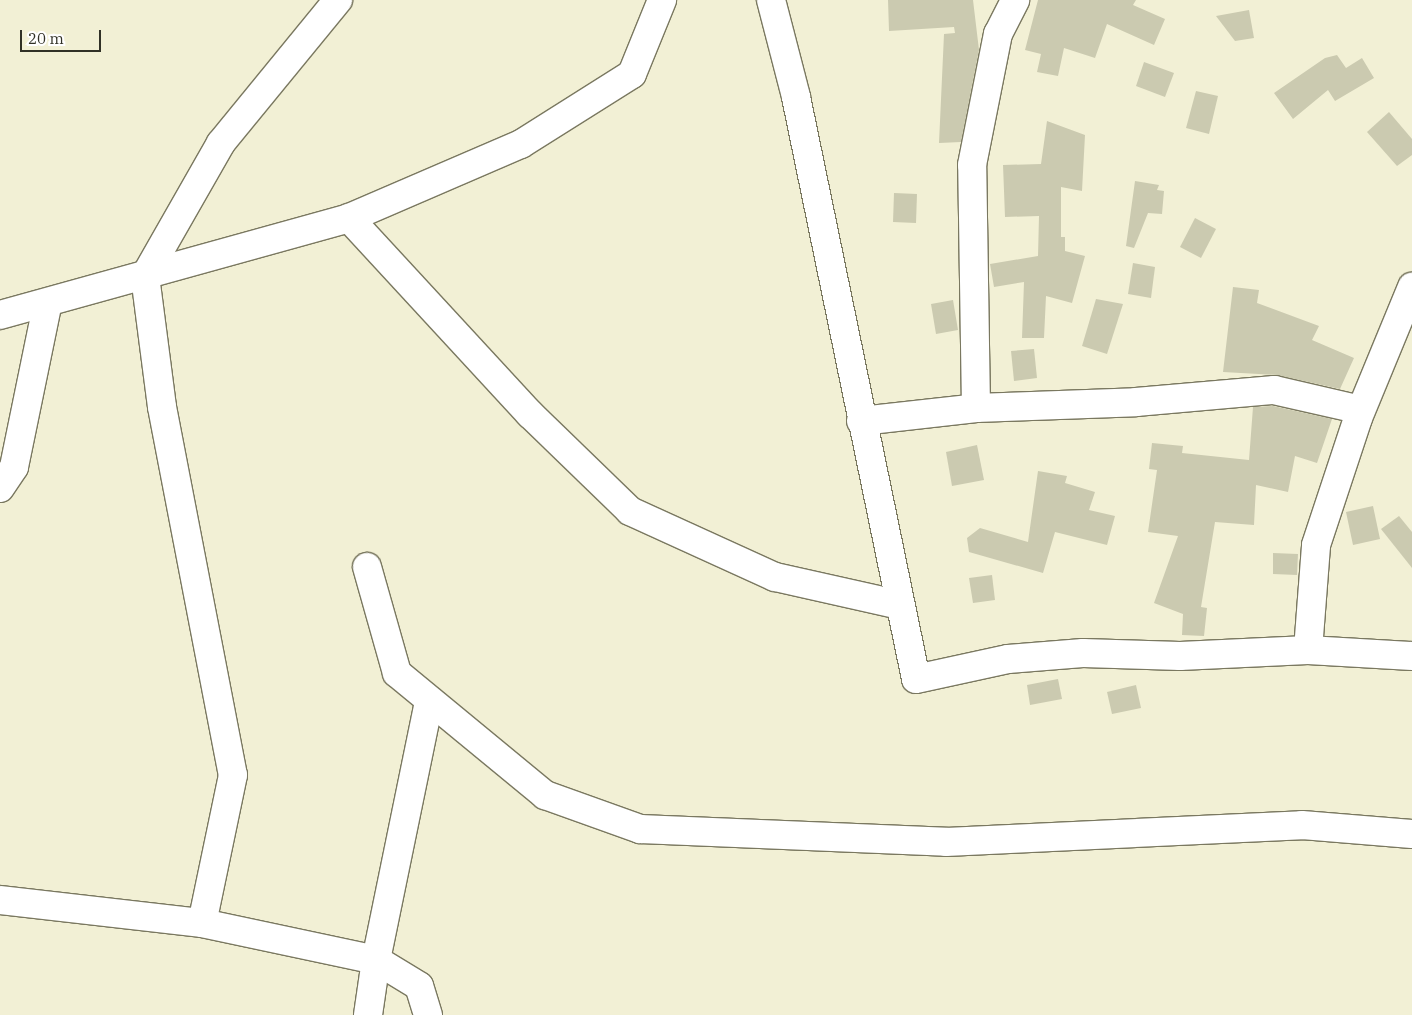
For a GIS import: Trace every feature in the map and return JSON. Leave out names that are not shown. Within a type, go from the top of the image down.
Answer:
[{"type":"street","points":[[202,923],[233,775],[162,407],[145,276],[222,143],[338,0]]},
{"type":"street","points":[[0,316],[47,306],[349,218],[521,144],[632,74],[662,0]]},
{"type":"street","points":[[771,0],[796,97],[861,421],[916,679],[1008,659],[1084,652],[1180,656],[1308,650],[1412,656]]},
{"type":"street","points":[[976,408],[972,165],[998,34],[1015,0]]},
{"type":"street","points":[[349,218],[530,414],[630,510],[776,577],[900,605]]},
{"type":"street","points":[[1308,650],[1316,546],[1361,410],[1412,287]]},
{"type":"street","points":[[0,488],[14,467],[47,306]]},
{"type":"street","points":[[861,421],[976,408],[1136,402],[1274,390],[1361,410]]},
{"type":"street","points":[[367,567],[396,673],[545,795],[640,829],[946,842],[1302,825],[1412,834]]},
{"type":"street","points":[[368,1015],[376,960],[429,701]]},
{"type":"street","points":[[0,900],[202,923],[376,960],[419,986],[428,1015]]},
{"type":"building","points":[[888,0],[973,0],[979,50],[961,142],[939,143],[944,34],[955,33],[954,27],[889,31]]},
{"type":"building","points":[[1038,0],[1136,0],[1133,5],[1165,19],[1154,45],[1107,24],[1095,58],[1064,48],[1058,76],[1037,72],[1041,54],[1025,50]]},
{"type":"building","points":[[1249,10],[1254,38],[1235,41],[1216,16]]},
{"type":"building","points":[[1337,55],[1346,68],[1362,58],[1374,78],[1335,101],[1328,90],[1293,119],[1274,93],[1325,58]]},
{"type":"building","points":[[1144,62],[1174,73],[1165,97],[1136,86]]},
{"type":"building","points":[[1196,91],[1218,96],[1209,134],[1186,128]]},
{"type":"building","points":[[1389,112],[1412,139],[1412,155],[1397,166],[1367,132]]},
{"type":"building","points":[[1047,121],[1085,135],[1082,191],[1061,187],[1061,237],[1065,237],[1065,251],[1085,256],[1072,303],[1046,296],[1044,338],[1022,338],[1024,282],[994,287],[990,264],[1038,256],[1039,216],[1005,217],[1003,165],[1041,164]]},
{"type":"building","points":[[1135,181],[1159,185],[1157,190],[1164,191],[1162,214],[1148,213],[1134,248],[1126,246]]},
{"type":"building","points":[[894,193],[917,194],[916,223],[893,222]]},
{"type":"building","points":[[1195,218],[1216,229],[1201,258],[1180,247]]},
{"type":"building","points":[[1133,263],[1155,267],[1151,298],[1128,294]]},
{"type":"building","points":[[1233,287],[1259,290],[1257,303],[1319,326],[1312,340],[1354,358],[1340,389],[1277,375],[1223,372]]},
{"type":"building","points":[[1096,299],[1123,304],[1107,354],[1082,346]]},
{"type":"building","points":[[953,300],[958,330],[936,334],[931,304]]},
{"type":"building","points":[[1034,349],[1037,378],[1014,381],[1011,351]]},
{"type":"building","points":[[1273,406],[1332,419],[1317,463],[1295,456],[1288,492],[1256,485],[1254,525],[1215,522],[1201,607],[1207,608],[1204,636],[1182,635],[1183,614],[1154,603],[1178,536],[1148,532],[1157,470],[1149,469],[1152,443],[1183,446],[1182,453],[1249,460],[1253,407]]},
{"type":"building","points":[[977,445],[984,480],[952,486],[946,452]]},
{"type":"building","points":[[1038,471],[1067,476],[1065,483],[1095,492],[1089,510],[1115,516],[1107,545],[1055,532],[1043,573],[969,552],[967,538],[980,528],[1028,542]]},
{"type":"building","points":[[1373,506],[1380,539],[1353,545],[1346,512]]},
{"type":"building","points":[[1399,516],[1412,532],[1412,568],[1381,529]]},
{"type":"building","points":[[1273,553],[1298,554],[1297,575],[1273,574]]},
{"type":"building","points":[[992,575],[995,600],[973,603],[969,578]]},
{"type":"building","points":[[1058,679],[1062,699],[1030,705],[1027,685]]},
{"type":"building","points":[[1136,685],[1141,708],[1112,714],[1107,692]]}]
